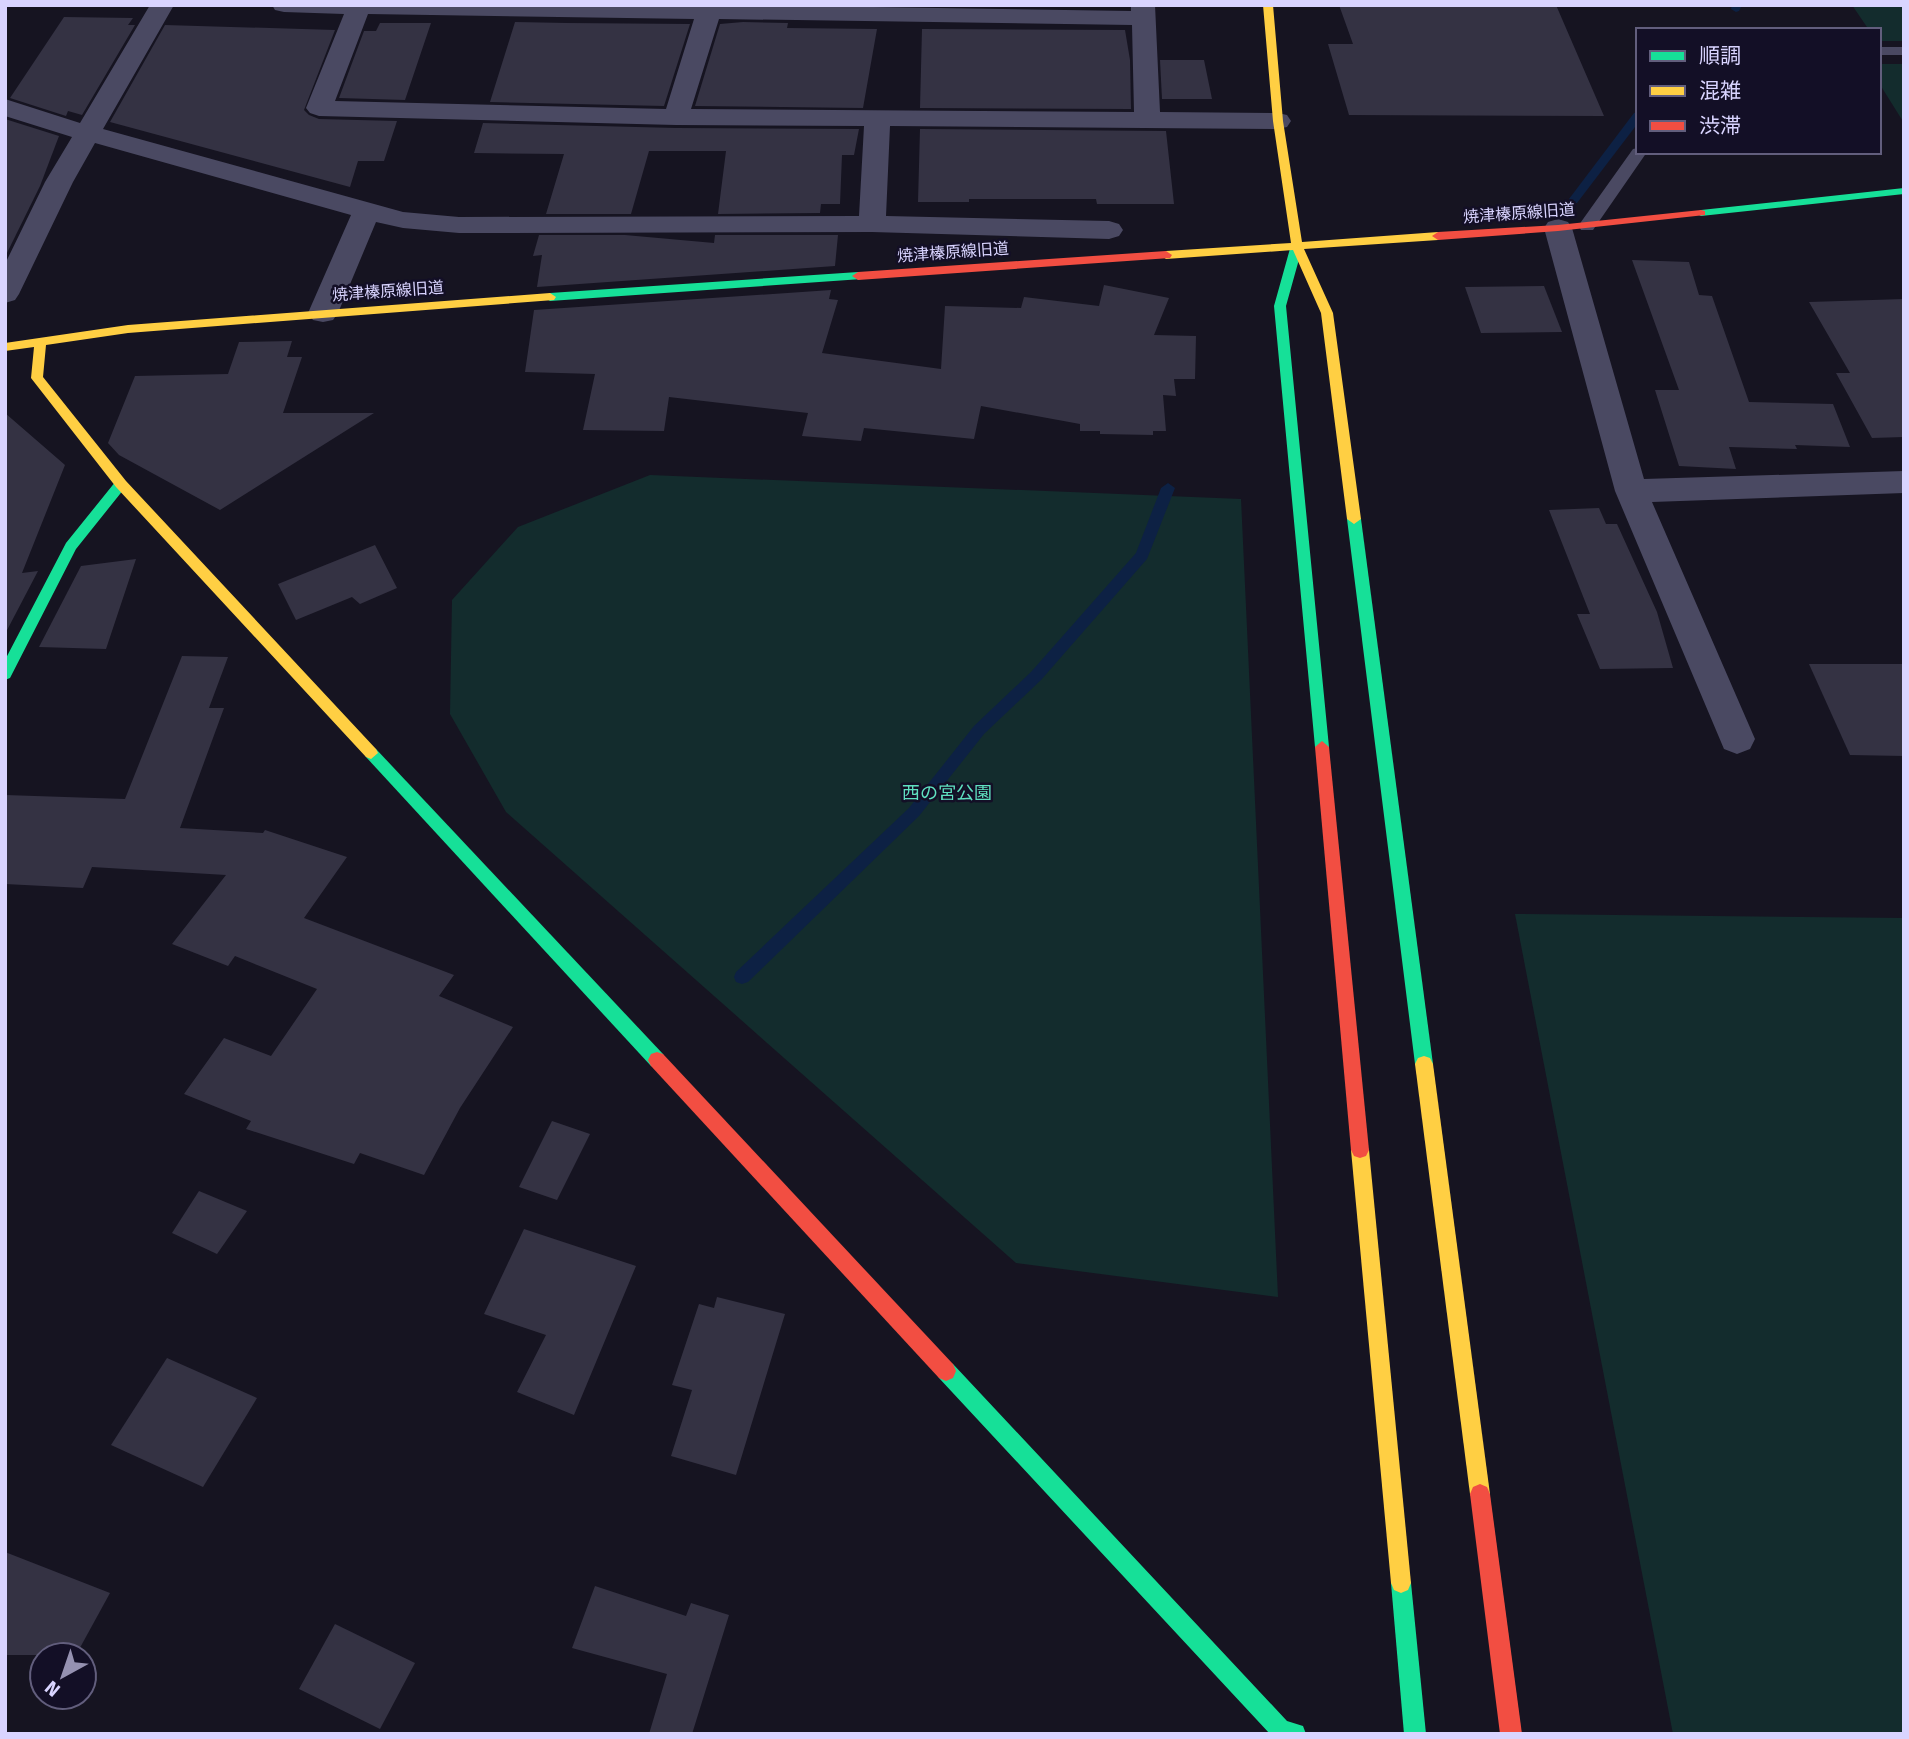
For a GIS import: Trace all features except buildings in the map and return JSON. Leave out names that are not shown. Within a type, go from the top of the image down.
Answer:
[{"type":"street","points":[[5,294],[59,182],[162,5]]},
{"type":"street","points":[[285,5],[1143,12],[1146,120]]},
{"type":"street","points":[[1268,5],[1278,121],[1297,245],[1327,313],[1511,1734]]},
{"type":"street","points":[[359,7],[318,108],[676,117],[1278,121]]},
{"type":"street","points":[[676,117],[710,8]]},
{"type":"street","points":[[5,107],[87,133],[403,220],[459,225],[872,224],[1109,230]]},
{"type":"street","points":[[872,224],[877,118]]},
{"type":"street","name":"焼津榛原線旧道","points":[[5,347],[128,329],[323,313],[1573,227],[1904,191]]},
{"type":"street","points":[[323,313],[367,211]]},
{"type":"street","points":[[1573,227],[1631,491],[1737,740]]},
{"type":"street","points":[[1297,245],[1280,306],[1415,1734]]},
{"type":"street","points":[[40,344],[37,378],[121,484],[1281,1730],[1295,1734]]},
{"type":"street","points":[[1631,491],[1904,482]]},
{"type":"street","points":[[5,674],[71,546],[121,484]]},
{"type":"lane","points":[[1881,51],[1904,51]]},
{"type":"lane","points":[[1573,227],[1637,154]]},
{"type":"green space","points":[[1852,5],[1904,5],[1904,41],[1881,41],[1881,28],[1868,28]]},
{"type":"green space","points":[[1881,64],[1904,64],[1904,123],[1881,86]]},
{"type":"green space","name":"西の宮公園","points":[[650,475],[1241,499],[1278,1297],[1016,1263],[506,812],[450,714],[452,600],[518,527]]},
{"type":"green space","points":[[1515,914],[1904,918],[1904,1734],[1673,1734]]},
{"type":"waterway","points":[[1736,9],[1737,5]]},
{"type":"waterway","points":[[1573,201],[1636,118]]},
{"type":"waterway","points":[[742,977],[914,812],[979,730],[1036,676],[1142,555],[1168,488]]},
{"type":"traffic: fast","points":[[1701,213],[1904,191]]},
{"type":"traffic: fast","points":[[1297,245],[1280,306],[1322,747]]},
{"type":"traffic: fast","points":[[550,297],[858,276]]},
{"type":"traffic: fast","points":[[5,674],[71,546],[121,484]]},
{"type":"traffic: fast","points":[[1354,519],[1424,1064]]},
{"type":"traffic: fast","points":[[371,753],[657,1060]]},
{"type":"traffic: fast","points":[[946,1371],[1281,1730],[1295,1734]]},
{"type":"traffic: fast","points":[[1401,1583],[1415,1734]]},
{"type":"traffic: slow","points":[[1268,5],[1278,121],[1297,245],[1327,313],[1354,519]]},
{"type":"traffic: slow","points":[[1166,255],[1438,236]]},
{"type":"traffic: slow","points":[[5,347],[128,329],[550,297]]},
{"type":"traffic: slow","points":[[40,344],[37,378],[121,484],[371,753]]},
{"type":"traffic: slow","points":[[1424,1064],[1480,1494]]},
{"type":"traffic: slow","points":[[1360,1150],[1401,1583]]},
{"type":"traffic: jam","points":[[1438,236],[1558,228],[1701,213]]},
{"type":"traffic: jam","points":[[858,276],[1166,255]]},
{"type":"traffic: jam","points":[[1322,747],[1360,1150]]},
{"type":"traffic: jam","points":[[657,1060],[946,1371]]},
{"type":"traffic: jam","points":[[1480,1494],[1511,1734]]}]
